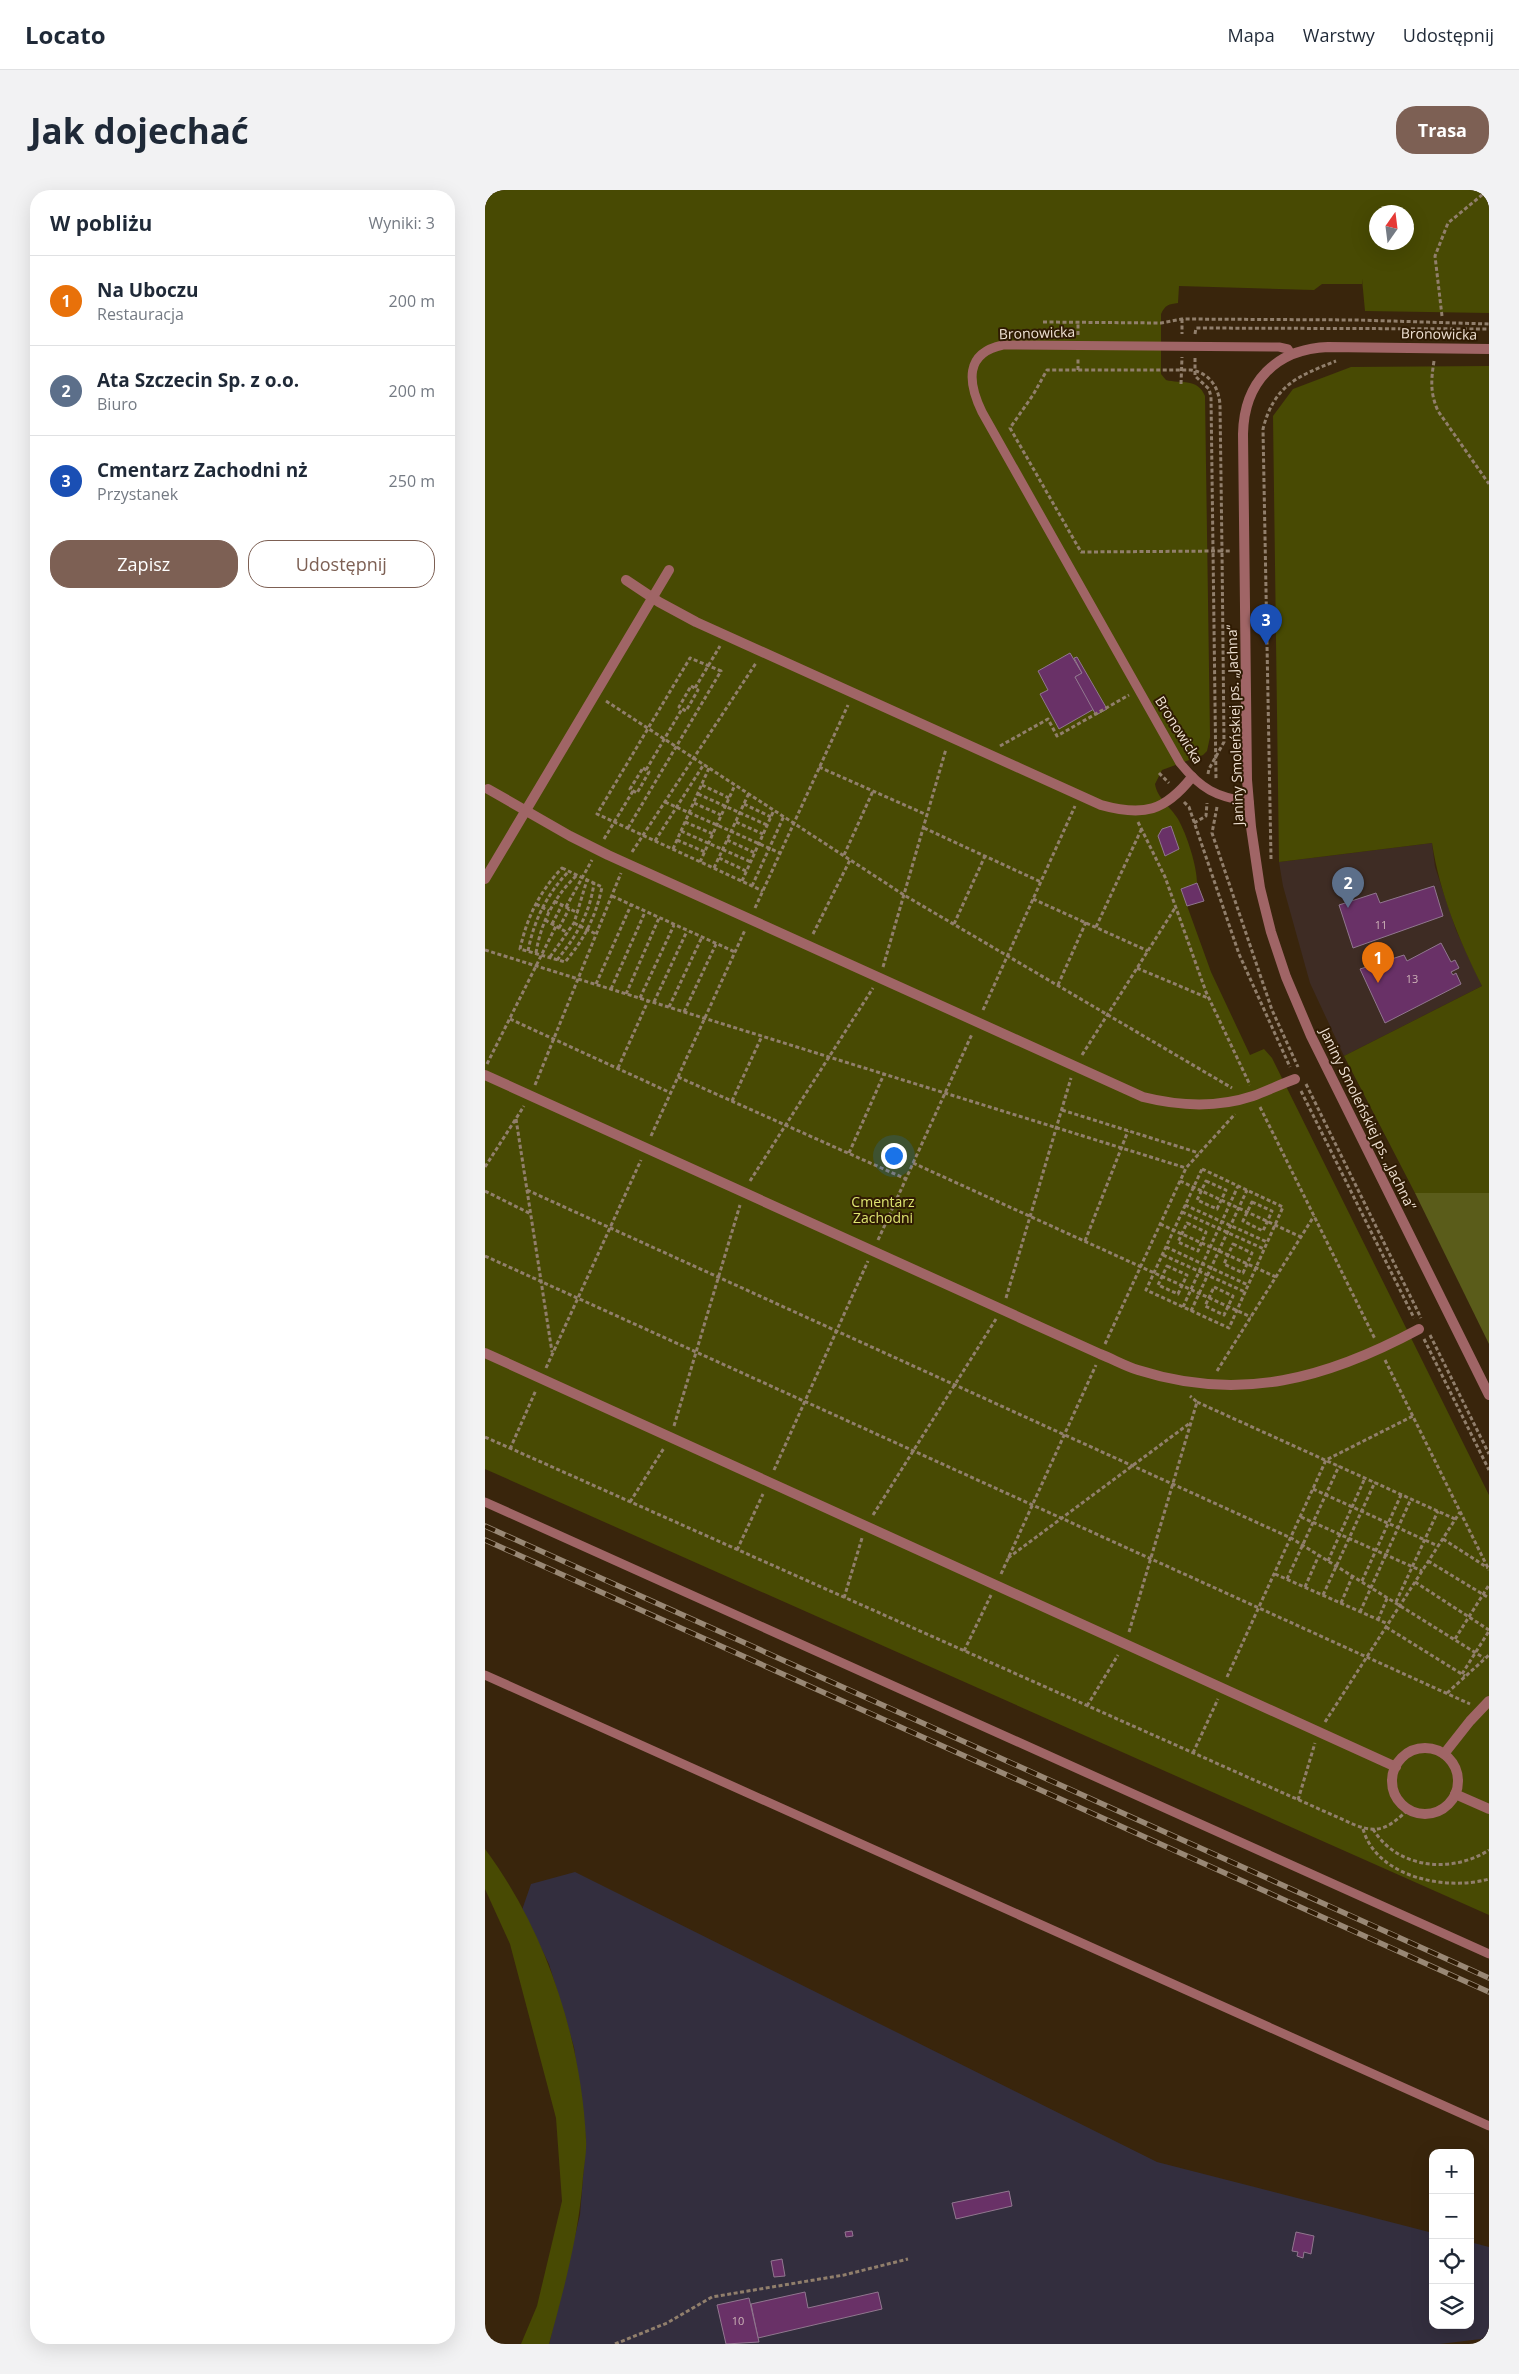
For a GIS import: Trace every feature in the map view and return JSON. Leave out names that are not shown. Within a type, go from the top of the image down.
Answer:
[{"type":"street","name":"Bronowicka","points":[[1291,354],[1314,347],[1489,349]]},
{"type":"street","name":"Janiny Smoleńskiej ps. „Jachna”","points":[[1291,354],[1277,362],[1262,376],[1251,393],[1245,408],[1243,434],[1249,802],[1254,850],[1265,909],[1278,954],[1297,1006],[1489,1395]]},
{"type":"street","points":[[485,879],[669,570]]},
{"type":"street","points":[[626,580],[652,598],[726,636],[1080,797],[1110,808],[1148,810],[1162,806],[1177,794],[1192,777]]},
{"type":"street","points":[[488,789],[577,840],[1143,1097],[1168,1102],[1206,1105],[1252,1096],[1298,1077]]},
{"type":"street","points":[[485,1075],[1125,1366],[1184,1381],[1209,1384],[1245,1385],[1295,1379],[1332,1370],[1380,1350],[1423,1327]]},
{"type":"street","points":[[485,1353],[1395,1767]]},
{"type":"street","points":[[1444,1754],[1489,1701]]},
{"type":"street","points":[[1431,1748],[1444,1754],[1457,1772],[1458,1781],[1455,1794],[1450,1803],[1438,1811],[1423,1814],[1409,1809],[1399,1800],[1395,1793],[1393,1780],[1395,1767],[1404,1756],[1417,1749],[1431,1748]]},
{"type":"street","points":[[1455,1794],[1489,1810]]},
{"type":"lane","name":"Bronowicka","points":[[1249,802],[1217,795],[1208,791],[1180,763],[982,412],[973,390],[971,374],[979,357],[992,348],[1003,345],[1279,347],[1288,349],[1291,354]]},
{"type":"lane","points":[[485,1502],[1489,1954]]},
{"type":"lane","points":[[485,1675],[1489,2126]]},
{"type":"path","points":[[1442,316],[1435,256],[1448,223],[1488,190]]},
{"type":"path","points":[[1043,322],[1161,323],[1182,319],[1336,320],[1489,324]]},
{"type":"path","points":[[1298,1077],[1272,1010],[1212,833],[1217,809],[1217,795],[1211,397],[1209,389],[1195,376],[1195,328],[1489,329]]},
{"type":"path","points":[[1436,348],[1431,391],[1433,400],[1438,411],[1489,484]]},
{"type":"path","points":[[1271,860],[1270,721],[1263,429],[1269,410],[1279,392],[1308,372],[1343,358]]},
{"type":"path","points":[[1425,359],[1444,359]]},
{"type":"path","points":[[1194,823],[1206,816],[1209,769],[1224,742],[1222,551],[1219,396],[1214,383],[1205,375],[1195,370],[1047,370],[1033,395],[1009,428],[1081,552],[1222,551],[1265,552]]},
{"type":"path","points":[[695,688],[726,636]]},
{"type":"path","points":[[485,1167],[530,1096],[625,862],[762,652]]},
{"type":"path","points":[[628,828],[721,672],[690,658],[597,814],[763,891]]},
{"type":"path","points":[[682,709],[679,707],[691,686],[695,688]]},
{"type":"path","points":[[682,709],[686,711],[698,690],[695,688]]},
{"type":"path","points":[[991,756],[994,749],[1048,719],[1057,736],[1138,689]]},
{"type":"path","points":[[595,693],[904,894],[1057,985],[1252,1096]]},
{"type":"path","points":[[510,1449],[853,694]]},
{"type":"path","points":[[646,770],[682,709]]},
{"type":"path","points":[[630,1502],[671,1438],[743,1192],[880,978],[950,738]]},
{"type":"path","points":[[655,841],[704,764]]},
{"type":"path","points":[[819,767],[927,815]]},
{"type":"path","points":[[643,768],[646,770],[649,772],[637,793],[630,789],[643,768]]},
{"type":"path","points":[[673,849],[709,768]]},
{"type":"path","points":[[1159,773],[1189,807],[1239,954],[1298,1077],[1489,1454]]},
{"type":"path","points":[[702,785],[729,798]]},
{"type":"path","points":[[700,862],[735,785]]},
{"type":"path","points":[[844,855],[873,791]]},
{"type":"path","points":[[714,868],[749,793]]},
{"type":"path","points":[[698,794],[767,825]]},
{"type":"path","points":[[737,1550],[1080,797]]},
{"type":"path","points":[[665,802],[780,853]]},
{"type":"path","points":[[694,803],[721,815]]},
{"type":"path","points":[[744,804],[771,817]]},
{"type":"path","points":[[742,881],[774,810]]},
{"type":"path","points":[[1132,810],[1158,860],[1209,999],[1252,1096],[1314,1216],[1489,1569]]},
{"type":"path","points":[[752,886],[784,816]]},
{"type":"path","points":[[685,822],[713,834]]},
{"type":"path","points":[[736,822],[763,834]]},
{"type":"path","points":[[923,828],[1041,882]]},
{"type":"path","points":[[1096,927],[1142,828]]},
{"type":"path","points":[[681,831],[751,862]]},
{"type":"path","points":[[677,840],[705,852]]},
{"type":"path","points":[[727,840],[755,853]]},
{"type":"path","points":[[954,924],[985,856]]},
{"type":"path","points":[[719,858],[746,871]]},
{"type":"path","points":[[807,945],[850,860]]},
{"type":"path","points":[[562,868],[569,871],[602,887],[588,930],[565,962],[520,949],[527,924],[545,888],[562,868]]},
{"type":"path","points":[[528,951],[533,928],[542,907],[569,871]]},
{"type":"path","points":[[536,953],[545,920],[554,901],[577,875]]},
{"type":"path","points":[[549,957],[574,924],[587,880]]},
{"type":"path","points":[[557,960],[581,927],[589,907],[594,883]]},
{"type":"path","points":[[612,896],[735,952]]},
{"type":"path","points":[[1033,899],[1148,951]]},
{"type":"path","points":[[554,901],[578,913]]},
{"type":"path","points":[[536,904],[549,911]]},
{"type":"path","points":[[556,926],[562,905]]},
{"type":"path","points":[[596,984],[631,905]]},
{"type":"path","points":[[844,1598],[865,1526],[1002,1310],[1074,1067],[1175,908]]},
{"type":"path","points":[[485,1069],[556,926],[569,909]]},
{"type":"path","points":[[611,989],[645,912]]},
{"type":"path","points":[[626,994],[659,918]]},
{"type":"path","points":[[545,920],[568,933]]},
{"type":"path","points":[[1057,985],[1086,922]]},
{"type":"path","points":[[574,924],[596,934]]},
{"type":"path","points":[[640,998],[674,924]]},
{"type":"path","points":[[654,1002],[687,931]]},
{"type":"path","points":[[669,1007],[702,937]]},
{"type":"path","points":[[684,1012],[716,944]]},
{"type":"path","points":[[485,950],[1186,1168]]},
{"type":"path","points":[[1137,968],[1209,999]]},
{"type":"path","points":[[618,1068],[648,1001]]},
{"type":"path","points":[[510,1019],[671,1093]]},
{"type":"path","points":[[733,1101],[762,1036]]},
{"type":"path","points":[[849,1153],[884,1074]]},
{"type":"path","points":[[678,1077],[906,1179]]},
{"type":"path","points":[[1305,1084],[1423,1327],[1489,1470]]},
{"type":"path","points":[[1062,1110],[1200,1153]]},
{"type":"path","points":[[516,1118],[552,1354]]},
{"type":"path","points":[[1085,1241],[1128,1131]]},
{"type":"path","points":[[913,1163],[1251,1317]]},
{"type":"path","points":[[1202,1169],[1239,1186],[1283,1207],[1229,1328],[1146,1290],[1202,1169]]},
{"type":"path","points":[[1180,1181],[1301,1237]]},
{"type":"path","points":[[1206,1181],[1226,1190],[1221,1200],[1217,1209],[1197,1200],[1206,1181]]},
{"type":"path","points":[[1183,1307],[1239,1186]]},
{"type":"path","points":[[527,1190],[1291,1538],[1401,1604],[1484,1658]]},
{"type":"path","points":[[1191,1311],[1247,1190]]},
{"type":"path","points":[[485,1191],[531,1214]]},
{"type":"path","points":[[1252,1202],[1271,1211],[1267,1221],[1263,1231],[1243,1221],[1252,1202]]},
{"type":"path","points":[[1185,1205],[1267,1242]]},
{"type":"path","points":[[1182,1212],[1264,1249]]},
{"type":"path","points":[[1209,1384],[1314,1216]]},
{"type":"path","points":[[1187,1223],[1206,1232],[1202,1243],[1198,1251],[1178,1242],[1187,1223]]},
{"type":"path","points":[[1160,1224],[1276,1277]]},
{"type":"path","points":[[1233,1244],[1252,1253],[1247,1264],[1243,1273],[1224,1264],[1233,1244]]},
{"type":"path","points":[[1166,1247],[1248,1285]]},
{"type":"path","points":[[1163,1255],[1245,1292]]},
{"type":"path","points":[[485,1256],[1481,1709]]},
{"type":"path","points":[[1167,1266],[1187,1275],[1182,1285],[1178,1294],[1158,1285],[1167,1266]]},
{"type":"path","points":[[1213,1287],[1233,1296],[1228,1306],[1224,1316],[1205,1306],[1213,1287]]},
{"type":"path","points":[[1184,1381],[1187,1391],[1197,1402],[1455,1519]]},
{"type":"path","points":[[1087,1706],[1125,1644],[1197,1402]]},
{"type":"path","points":[[1193,1753],[1326,1460],[1413,1416]]},
{"type":"path","points":[[1007,1559],[1191,1423]]},
{"type":"path","points":[[485,1438],[1363,1828],[1383,1828],[1393,1823],[1409,1809]]},
{"type":"path","points":[[1287,1579],[1339,1466]]},
{"type":"path","points":[[1328,1560],[1365,1478]]},
{"type":"path","points":[[1323,1595],[1375,1482]]},
{"type":"path","points":[[1313,1489],[1438,1546]]},
{"type":"path","points":[[1362,1581],[1401,1495]]},
{"type":"path","points":[[1360,1612],[1411,1499]]},
{"type":"path","points":[[1396,1602],[1438,1511]]},
{"type":"path","points":[[1299,1800],[1319,1732],[1460,1512]]},
{"type":"path","points":[[1301,1517],[1422,1572]]},
{"type":"path","points":[[1443,1539],[1489,1569]]},
{"type":"path","points":[[1305,1587],[1319,1555]]},
{"type":"path","points":[[1429,1561],[1489,1598]]},
{"type":"path","points":[[1275,1574],[1378,1620],[1464,1675]]},
{"type":"path","points":[[1341,1603],[1353,1575]]},
{"type":"path","points":[[1415,1582],[1489,1630],[1464,1675]]},
{"type":"path","points":[[1455,1639],[1489,1585]]},
{"type":"path","points":[[1378,1620],[1387,1596]]},
{"type":"path","points":[[1447,1693],[1464,1675],[1489,1655]]},
{"type":"path","points":[[1363,1828],[1368,1841],[1379,1854],[1411,1875],[1452,1884],[1489,1879]]},
{"type":"path","points":[[1373,1829],[1381,1841],[1394,1851],[1409,1859],[1426,1864],[1456,1864],[1474,1858],[1489,1850]]},
{"type":"path","points":[[615,2344],[667,2322],[712,2297],[844,2275],[908,2259]]},
{"type":"shaded area","points":[[1432,843],[1435,867],[1456,930],[1482,986],[1344,1056],[1310,983],[1283,886],[1279,862]]},
{"type":"shaded area","points":[[1415,1193],[1489,1193],[1489,1344]]},
{"type":"shaded area","points":[[575,1872],[1157,2162],[1429,2232],[1429,2329],[1474,2329],[1474,2243],[1489,2247],[1489,2338],[1440,2344],[549,2344],[580,2215],[586,2140],[574,2047],[549,1964],[522,1910],[531,1884]]},
{"type":"green space","name":"Cmentarz Zachodni","points":[[485,190],[1489,190],[1489,313],[1365,311],[1362,279],[1362,284],[1322,284],[1314,290],[1179,286],[1178,303],[1168,306],[1161,314],[1161,374],[1166,380],[1198,386],[1205,396],[1210,737],[1207,751],[1203,755],[1162,770],[1155,784],[1161,798],[1178,819],[1191,851],[1197,883],[1181,889],[1211,972],[1250,1055],[1264,1049],[1272,1058],[1489,1495],[1489,1915],[485,1469]]},
{"type":"green space","points":[[1489,366],[1489,1193],[1415,1193],[1344,1056],[1482,986],[1445,899],[1432,843],[1279,862],[1273,416],[1293,389],[1351,367]]},
{"type":"green space","points":[[485,1849],[507,1881],[526,1915],[557,1987],[577,2063],[583,2101],[586,2148],[581,2198],[565,2282],[549,2344],[521,2344],[537,2306],[562,2201],[556,2118],[510,1944],[485,1889]]},
{"type":"building","points":[[1070,653],[1082,673],[1075,677],[1094,709],[1059,729],[1040,694],[1048,690],[1038,671]]},
{"type":"building","points":[[1077,657],[1107,709],[1096,715],[1075,677],[1082,673],[1074,658]]},
{"type":"building","points":[[1171,826],[1179,849],[1165,856],[1158,836],[1162,829]]},
{"type":"building","points":[[1197,883],[1204,901],[1187,906],[1181,889]]},
{"type":"building","points":[[1434,886],[1443,916],[1353,948],[1339,905],[1376,893],[1380,903]]},
{"type":"building","points":[[1441,943],[1451,962],[1455,960],[1459,968],[1451,972],[1453,975],[1456,973],[1461,984],[1385,1023],[1360,969],[1404,955],[1407,961]]},
{"type":"building","points":[[1009,2191],[1012,2206],[956,2219],[952,2203]]},
{"type":"building","points":[[852,2231],[853,2236],[846,2237],[845,2232]]},
{"type":"building","points":[[1296,2232],[1314,2236],[1311,2254],[1304,2252],[1303,2258],[1297,2256],[1298,2252],[1292,2251]]},
{"type":"building","points":[[782,2259],[785,2276],[774,2277],[771,2261]]},
{"type":"building","points":[[805,2292],[808,2308],[878,2292],[882,2309],[758,2338],[751,2304]]},
{"type":"building","points":[[749,2298],[759,2342],[726,2344],[717,2305]]},
{"type":"railway","points":[[485,1526],[1489,1978]]},
{"type":"railway","points":[[485,1540],[1489,1992]]},
{"type":"place","name":"Cmentarz Zachodni nż","points":[[1266,645]]},
{"type":"place","name":"Ata Szczecin Sp. z o.o.","points":[[1348,908]]},
{"type":"place","name":"Na Uboczu","points":[[1378,983]]}]
